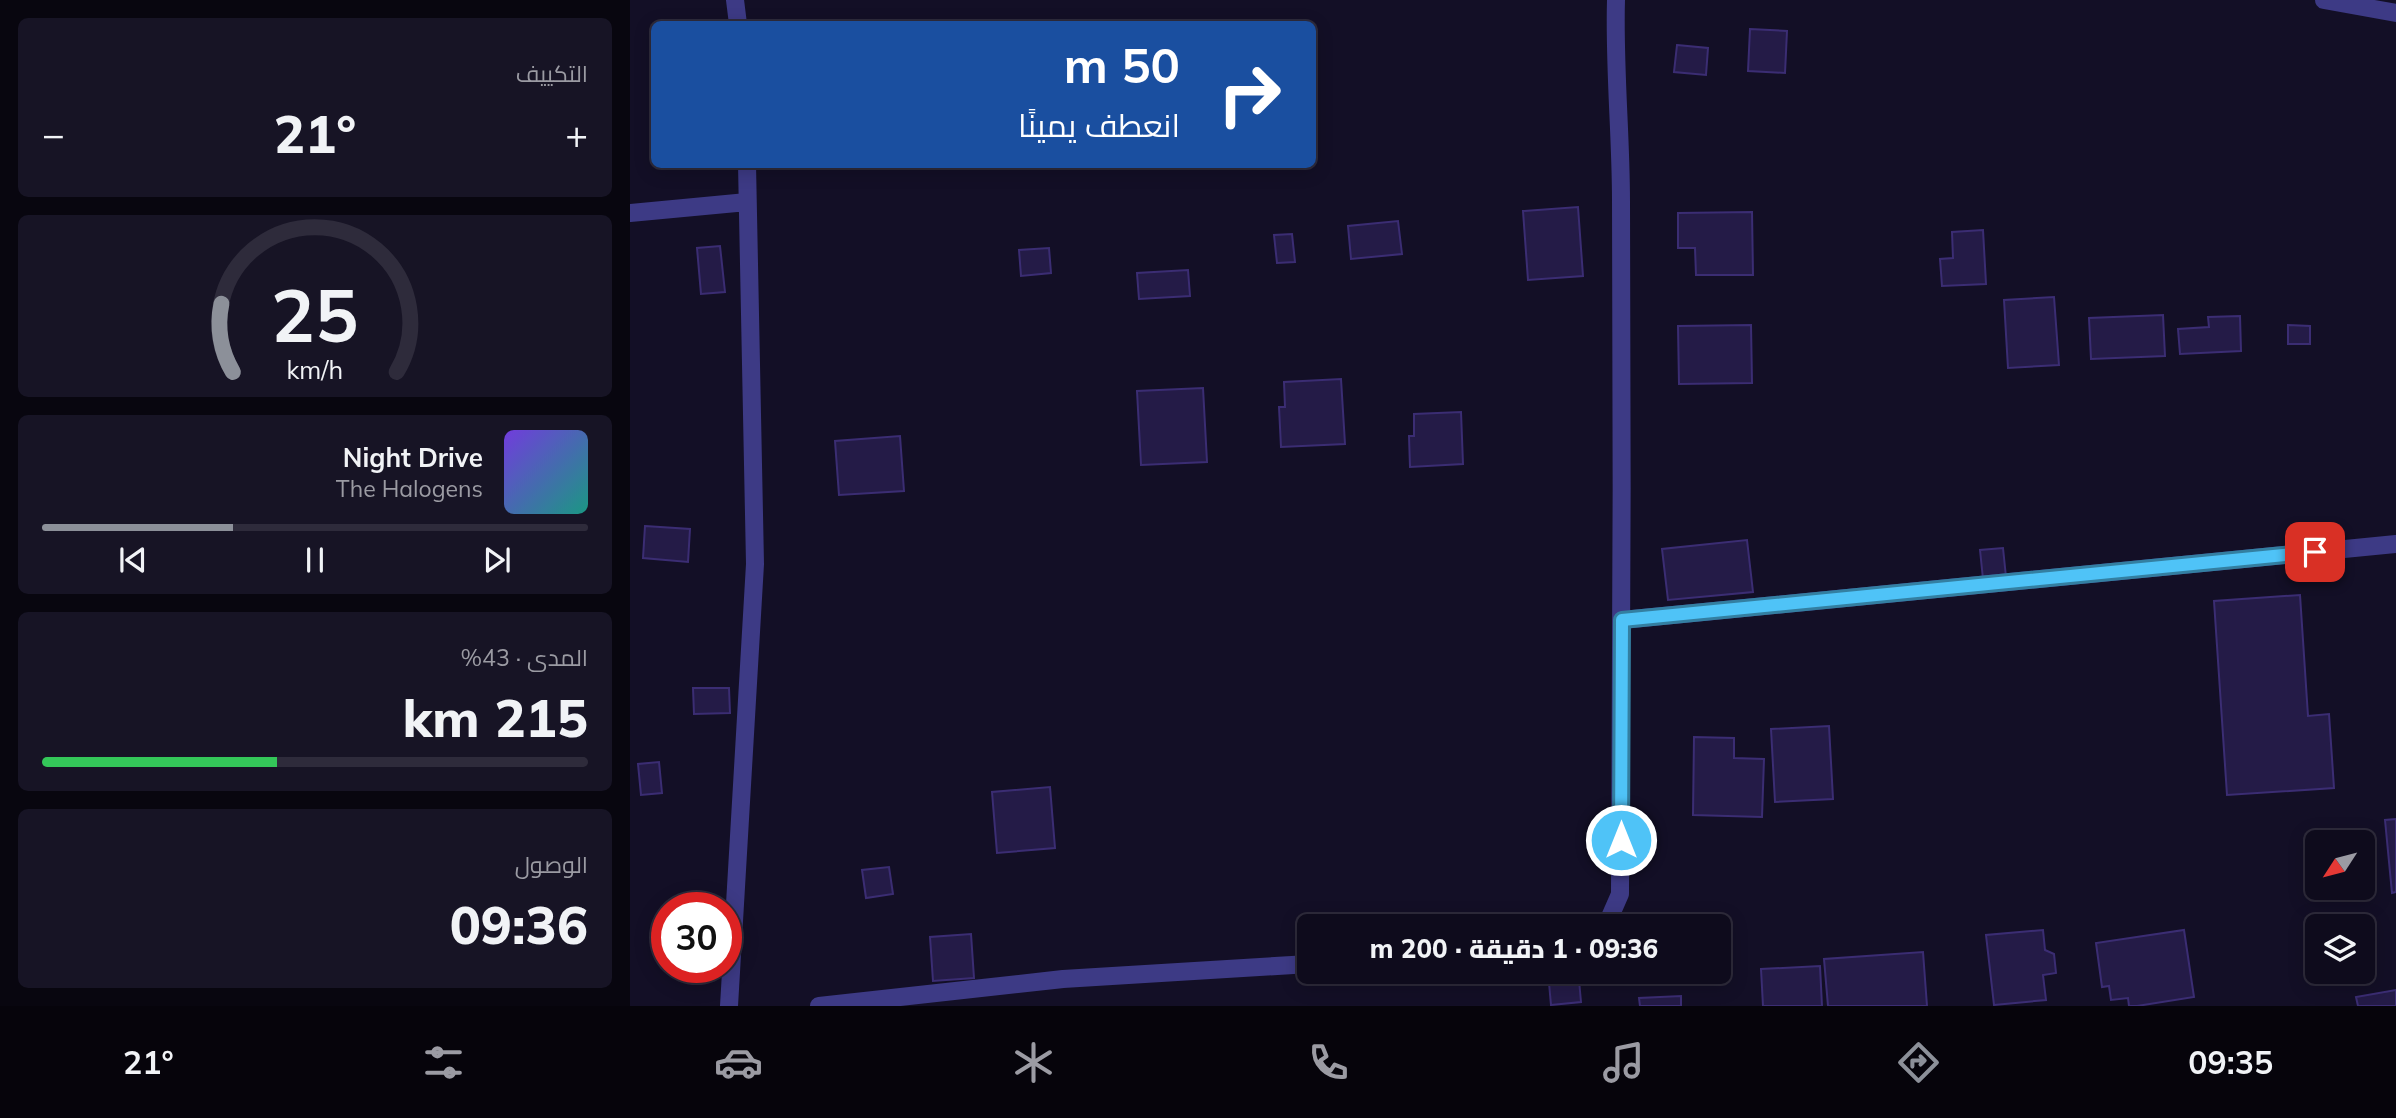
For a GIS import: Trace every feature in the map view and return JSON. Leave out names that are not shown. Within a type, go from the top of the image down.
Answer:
[{"type":"street","points":[[735,0],[738,21]]},
{"type":"street","points":[[1611,914],[1620,894],[1622,620],[1621,198],[1616,0]]},
{"type":"street","points":[[2325,0],[2396,13]]},
{"type":"street","points":[[729,1006],[755,564],[747,168]]},
{"type":"street","points":[[630,213],[747,201]]},
{"type":"street","points":[[1622,620],[2396,544]]},
{"type":"street","points":[[819,1006],[1063,979],[1297,965]]},
{"type":"building","points":[[1750,29],[1787,31],[1785,73],[1748,71]]},
{"type":"building","points":[[1677,45],[1708,48],[1706,75],[1674,72]]},
{"type":"building","points":[[1578,207],[1583,276],[1528,280],[1523,211]]},
{"type":"building","points":[[1752,212],[1753,275],[1696,275],[1695,248],[1678,248],[1678,213]]},
{"type":"building","points":[[1398,221],[1402,254],[1351,259],[1348,226]]},
{"type":"building","points":[[1983,230],[1986,284],[1942,286],[1940,259],[1953,258],[1952,232]]},
{"type":"building","points":[[1292,234],[1295,262],[1277,263],[1274,235]]},
{"type":"building","points":[[720,246],[725,292],[701,294],[697,248]]},
{"type":"building","points":[[1049,248],[1051,273],[1021,276],[1019,250]]},
{"type":"building","points":[[1188,270],[1190,296],[1139,299],[1137,273]]},
{"type":"building","points":[[2054,297],[2059,365],[2008,368],[2004,300]]},
{"type":"building","points":[[2163,315],[2165,356],[2091,359],[2089,318]]},
{"type":"building","points":[[2240,316],[2241,351],[2180,354],[2178,329],[2209,327],[2208,317]]},
{"type":"building","points":[[1751,325],[1752,383],[1679,384],[1678,326]]},
{"type":"building","points":[[2288,325],[2310,326],[2310,344],[2288,344]]},
{"type":"building","points":[[1341,379],[1345,444],[1281,447],[1279,407],[1285,407],[1284,382]]},
{"type":"building","points":[[1203,388],[1207,462],[1141,465],[1137,391]]},
{"type":"building","points":[[1461,412],[1463,464],[1410,467],[1409,436],[1414,436],[1414,414]]},
{"type":"building","points":[[900,436],[904,491],[839,495],[835,441]]},
{"type":"building","points":[[645,526],[690,529],[688,562],[643,558]]},
{"type":"building","points":[[1747,540],[1753,592],[1668,600],[1662,549]]},
{"type":"building","points":[[2003,548],[2006,577],[1983,579],[1980,550]]},
{"type":"building","points":[[2300,595],[2308,716],[2329,714],[2334,788],[2227,795],[2214,601]]},
{"type":"building","points":[[693,688],[729,688],[730,713],[694,714]]},
{"type":"building","points":[[1829,726],[1833,799],[1775,802],[1771,729]]},
{"type":"building","points":[[1694,737],[1734,738],[1734,758],[1764,759],[1762,817],[1693,815]]},
{"type":"building","points":[[659,762],[662,793],[641,795],[638,764]]},
{"type":"building","points":[[1050,787],[1055,848],[997,853],[992,792]]},
{"type":"building","points":[[2396,819],[2396,892],[2392,893],[2385,820]]},
{"type":"building","points":[[889,867],[893,894],[866,898],[862,870]]},
{"type":"building","points":[[2043,930],[2045,950],[2054,954],[2056,973],[2043,975],[2046,1000],[1994,1005],[1986,935]]},
{"type":"building","points":[[2184,930],[2194,997],[2137,1006],[2129,1006],[2128,998],[2111,1000],[2109,986],[2102,987],[2096,943]]},
{"type":"building","points":[[971,934],[974,978],[933,981],[930,937]]},
{"type":"building","points":[[1923,952],[1927,1006],[1828,1006],[1824,959]]},
{"type":"building","points":[[1820,966],[1822,1006],[1763,1006],[1761,969]]},
{"type":"building","points":[[1549,984],[1579,984],[1581,1002],[1551,1005]]},
{"type":"building","points":[[2396,990],[2396,1006],[2358,1006],[2356,997]]},
{"type":"building","points":[[1681,996],[1681,1006],[1640,1006],[1639,998]]},
{"type":"route","points":[[1621,840],[1622,620],[2315,552]]}]
